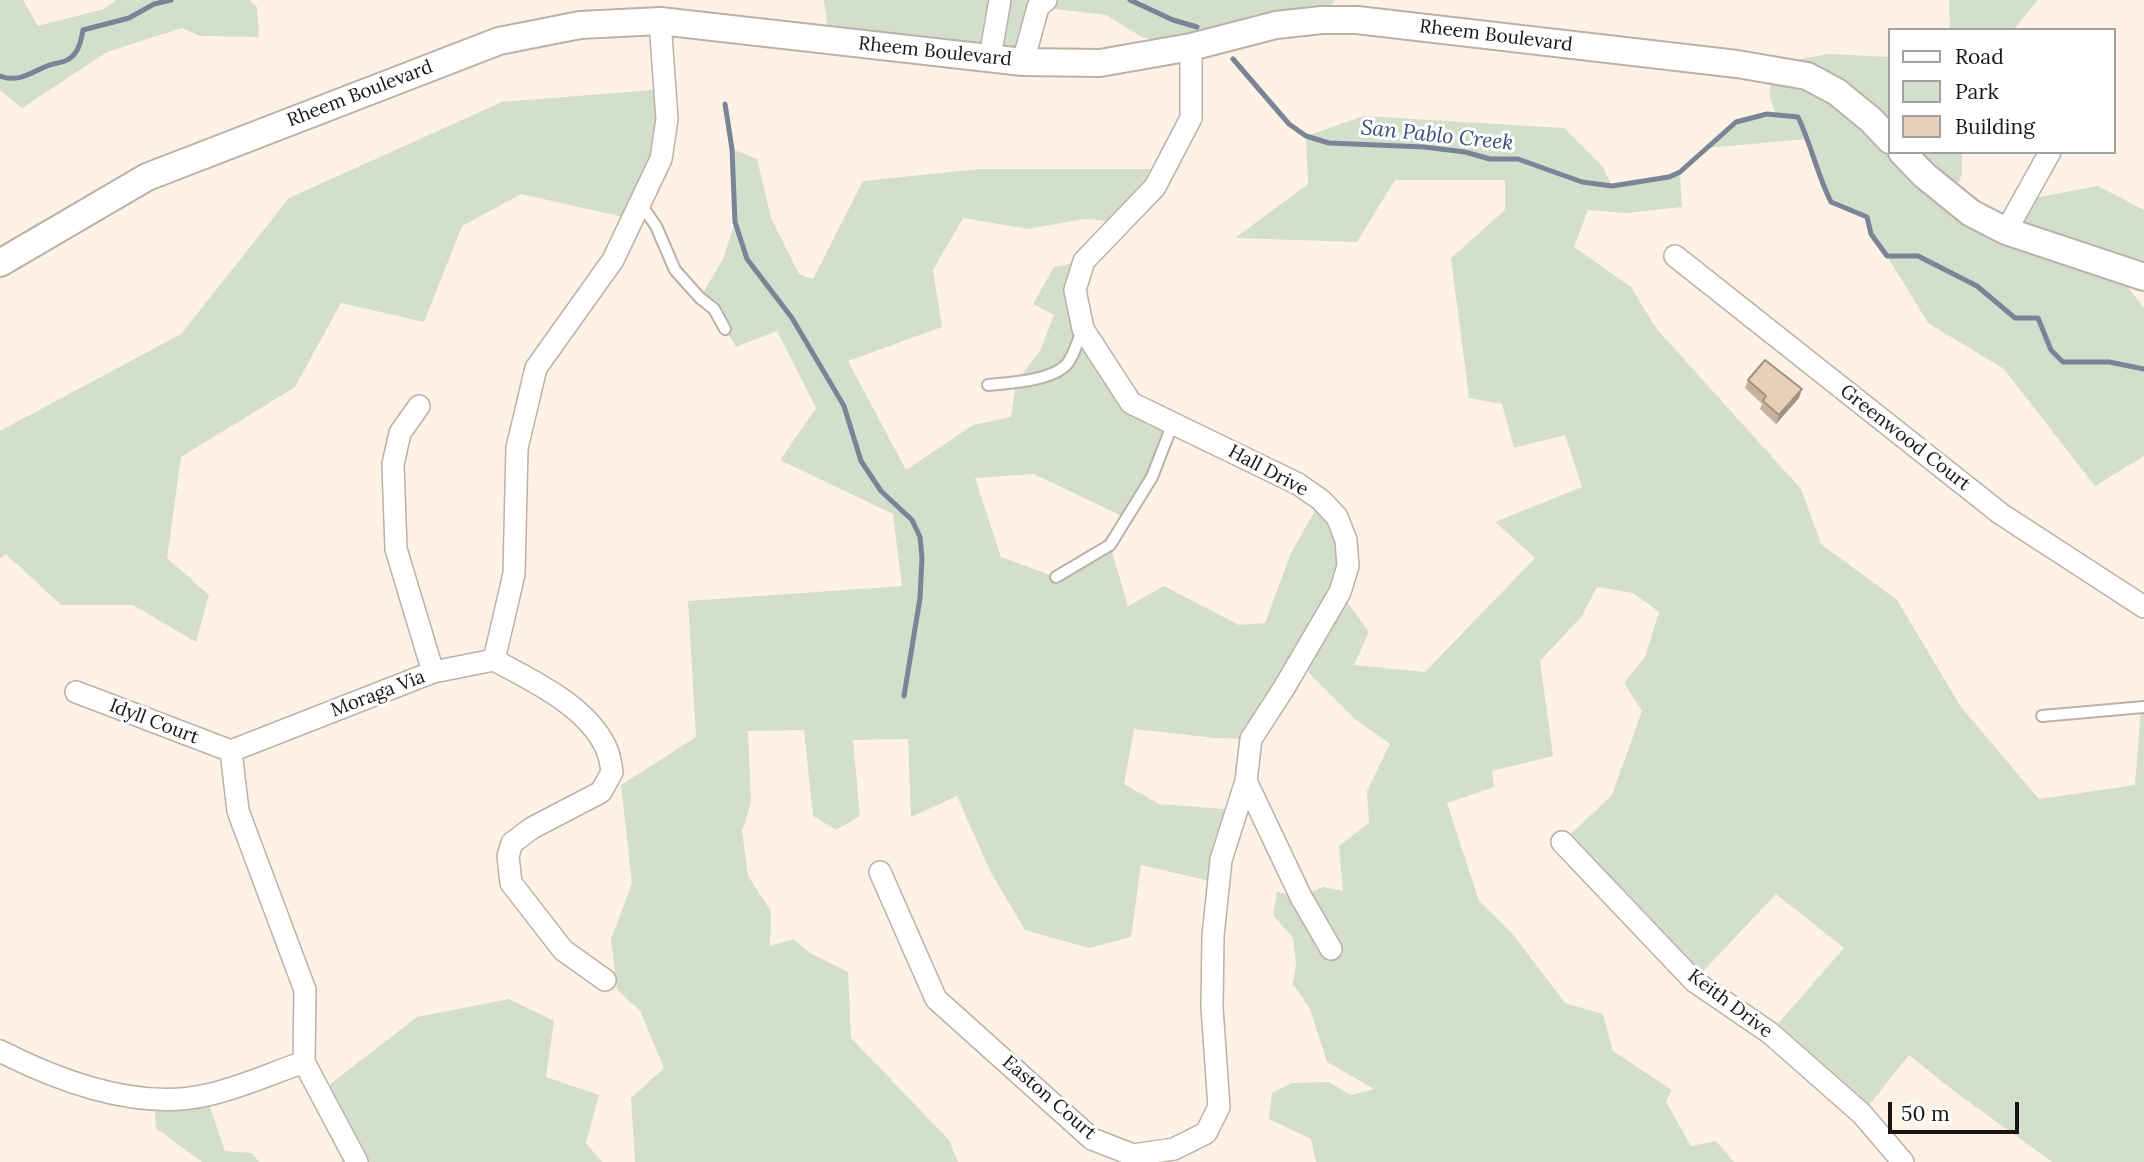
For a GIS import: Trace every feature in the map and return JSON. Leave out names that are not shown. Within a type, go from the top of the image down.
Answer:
[{"type":"street","points":[[990,57],[1000,0]]},
{"type":"street","points":[[1023,62],[1038,7],[1046,0]]},
{"type":"street","name":"Rheem Boulevard","points":[[0,262],[147,177],[499,41],[580,25],[660,21],[1023,62],[1100,63],[1191,47],[1276,25],[1322,20],[1357,20],[1737,64],[1807,76],[1837,92],[1888,138]]},
{"type":"street","points":[[605,981],[563,950],[546,929],[511,883],[508,856],[512,843],[532,828],[601,792],[612,772],[607,750],[591,725],[552,691],[494,660],[514,574],[517,448],[537,368],[613,260],[661,159],[667,119],[660,21]]},
{"type":"street","name":"Hall Drive","points":[[1191,47],[1191,118],[1155,187],[1084,261],[1075,290],[1083,329],[1131,403],[1298,484],[1321,500],[1337,517],[1346,540],[1348,566],[1340,592],[1251,739],[1246,781]]},
{"type":"street","points":[[1904,154],[1924,175],[1970,213],[2006,231],[2144,276]]},
{"type":"street","points":[[2006,231],[2049,154]]},
{"type":"street","name":"Greenwood Court","points":[[1675,256],[2001,514],[2144,607]]},
{"type":"street","points":[[419,406],[400,433],[393,464],[396,549],[433,672]]},
{"type":"street","name":"Moraga Via","points":[[231,751],[433,672],[494,660]]},
{"type":"street","name":"Idyll Court","points":[[76,692],[231,751]]},
{"type":"street","points":[[231,751],[238,811],[305,990],[304,1062],[357,1162]]},
{"type":"street","points":[[1246,781],[1300,897],[1331,949]]},
{"type":"street","name":"Easton Court","points":[[880,872],[936,999],[1093,1139],[1133,1155],[1174,1149],[1206,1133],[1219,1107],[1212,1008],[1213,936],[1221,860],[1246,781]]},
{"type":"street","name":"Keith Drive","points":[[1562,842],[1694,981],[1770,1033],[1862,1114],[1903,1162]]},
{"type":"street","points":[[0,1051],[102,1093],[154,1100],[206,1096],[304,1062]]},
{"type":"lane","points":[[640,202],[656,226],[675,270],[700,298],[714,309],[725,329]]},
{"type":"lane","points":[[988,384],[1016,383],[1052,373],[1067,364],[1083,329]]},
{"type":"lane","points":[[1056,577],[1110,545],[1152,477],[1173,423]]},
{"type":"lane","points":[[2042,716],[2144,707]]},
{"type":"green space","points":[[0,0],[23,0],[38,26],[104,9],[116,0],[249,0],[257,7],[259,37],[200,36],[182,28],[107,52],[22,108],[0,90]]},
{"type":"green space","points":[[824,0],[1335,0],[1322,20],[1191,47],[1142,37],[1106,15],[1038,7],[1023,62],[829,40]]},
{"type":"green space","points":[[1949,0],[2038,0],[2015,28],[1950,28]]},
{"type":"green space","points":[[1828,54],[1888,57],[1888,154],[1962,154],[1962,174],[1952,198],[2006,231],[2023,200],[2098,186],[2144,210],[2144,277],[2113,268],[2144,308],[2144,456],[2095,486],[2004,369],[1928,323],[1871,234],[1867,217],[1831,202],[1819,177],[1808,139],[1706,148],[1736,122],[1776,115],[1769,94],[1771,82],[1796,60]]},
{"type":"green space","points":[[665,89],[667,119],[632,219],[521,194],[462,226],[424,322],[341,303],[295,387],[181,457],[167,558],[209,595],[196,642],[133,605],[61,605],[6,554],[0,558],[0,431],[181,334],[289,198],[502,102]]},
{"type":"green space","points":[[1364,116],[1564,128],[1602,166],[1612,186],[1680,172],[1682,207],[1627,213],[1588,210],[1574,247],[1631,287],[1655,327],[1801,489],[1821,544],[1897,600],[1961,707],[2039,799],[2135,785],[2141,708],[2144,701],[2144,1162],[2052,1162],[1909,1055],[1862,1114],[1770,1033],[1844,948],[1776,894],[1694,981],[1562,842],[1612,795],[1642,711],[1624,683],[1645,657],[1659,612],[1633,593],[1597,587],[1582,616],[1540,661],[1553,756],[1492,771],[1494,787],[1447,803],[1479,901],[1511,932],[1565,1003],[1603,1014],[1613,1051],[1672,1090],[1666,1102],[1691,1146],[1716,1141],[1734,1162],[1316,1162],[1311,1139],[1269,1119],[1272,1093],[1292,1083],[1329,1082],[1351,1095],[1374,1089],[1327,1062],[1310,1009],[1293,984],[1296,964],[1293,938],[1273,915],[1277,892],[1300,897],[1323,887],[1343,891],[1339,846],[1369,823],[1367,791],[1390,744],[1355,719],[1299,663],[1251,739],[1134,729],[1124,784],[1159,804],[1237,810],[1218,883],[1141,865],[1131,937],[1089,948],[1025,930],[990,871],[957,796],[911,817],[908,739],[853,740],[860,816],[836,830],[813,816],[804,730],[748,731],[751,803],[742,831],[748,876],[771,911],[770,946],[793,939],[810,953],[848,972],[851,1038],[949,1140],[958,1162],[635,1162],[631,1098],[664,1068],[640,1011],[617,989],[611,939],[632,883],[621,785],[696,737],[688,601],[902,586],[893,514],[780,460],[816,408],[777,331],[736,347],[700,298],[723,259],[735,222],[732,149],[757,159],[771,218],[799,274],[813,279],[863,181],[980,169],[1165,169],[1122,222],[1084,219],[1028,229],[963,218],[933,270],[942,327],[848,361],[906,470],[973,425],[1011,417],[1016,383],[1041,349],[1054,315],[1033,304],[1054,267],[1084,261],[1075,290],[1131,403],[1173,423],[1126,518],[1034,474],[975,478],[1001,557],[1056,577],[1110,545],[1128,606],[1164,586],[1239,625],[1265,623],[1291,553],[1321,500],[1337,517],[1340,592],[1369,632],[1354,665],[1425,672],[1535,558],[1495,522],[1582,487],[1565,435],[1514,448],[1502,404],[1469,398],[1451,258],[1505,210],[1505,180],[1395,180],[1357,242],[1235,238],[1308,184],[1306,136]]},
{"type":"green space","points":[[509,999],[554,1021],[546,1077],[599,1095],[586,1143],[602,1162],[341,1162],[349,1146],[320,1092],[417,1017]]},
{"type":"green space","points":[[206,1096],[225,1151],[252,1153],[259,1162],[202,1162],[156,1128],[154,1100]]},
{"type":"building","points":[[1765,360],[1802,389],[1779,415],[1763,401],[1766,396],[1748,380]]},
{"type":"waterway","name":"San Pablo Creek","points":[[0,76],[19,78],[67,60],[77,50],[83,30],[129,18],[154,4],[171,0]]},
{"type":"waterway","name":"San Pablo Creek","points":[[1130,0],[1173,20],[1197,27]]},
{"type":"waterway","name":"San Pablo Creek","points":[[1233,59],[1289,124],[1306,136],[1329,143],[1424,147],[1465,152],[1490,159],[1518,159],[1582,182],[1612,186],[1669,177],[1680,172],[1736,122],[1767,114],[1798,117],[1831,202],[1867,217],[1871,234],[1887,256],[1918,256],[1977,286],[2015,318],[2038,318],[2051,350],[2063,362],[2109,362],[2144,369]]},
{"type":"waterway","points":[[725,104],[732,149],[735,222],[747,259],[792,318],[844,406],[861,461],[881,491],[912,520],[920,537],[920,598],[904,696]]}]
